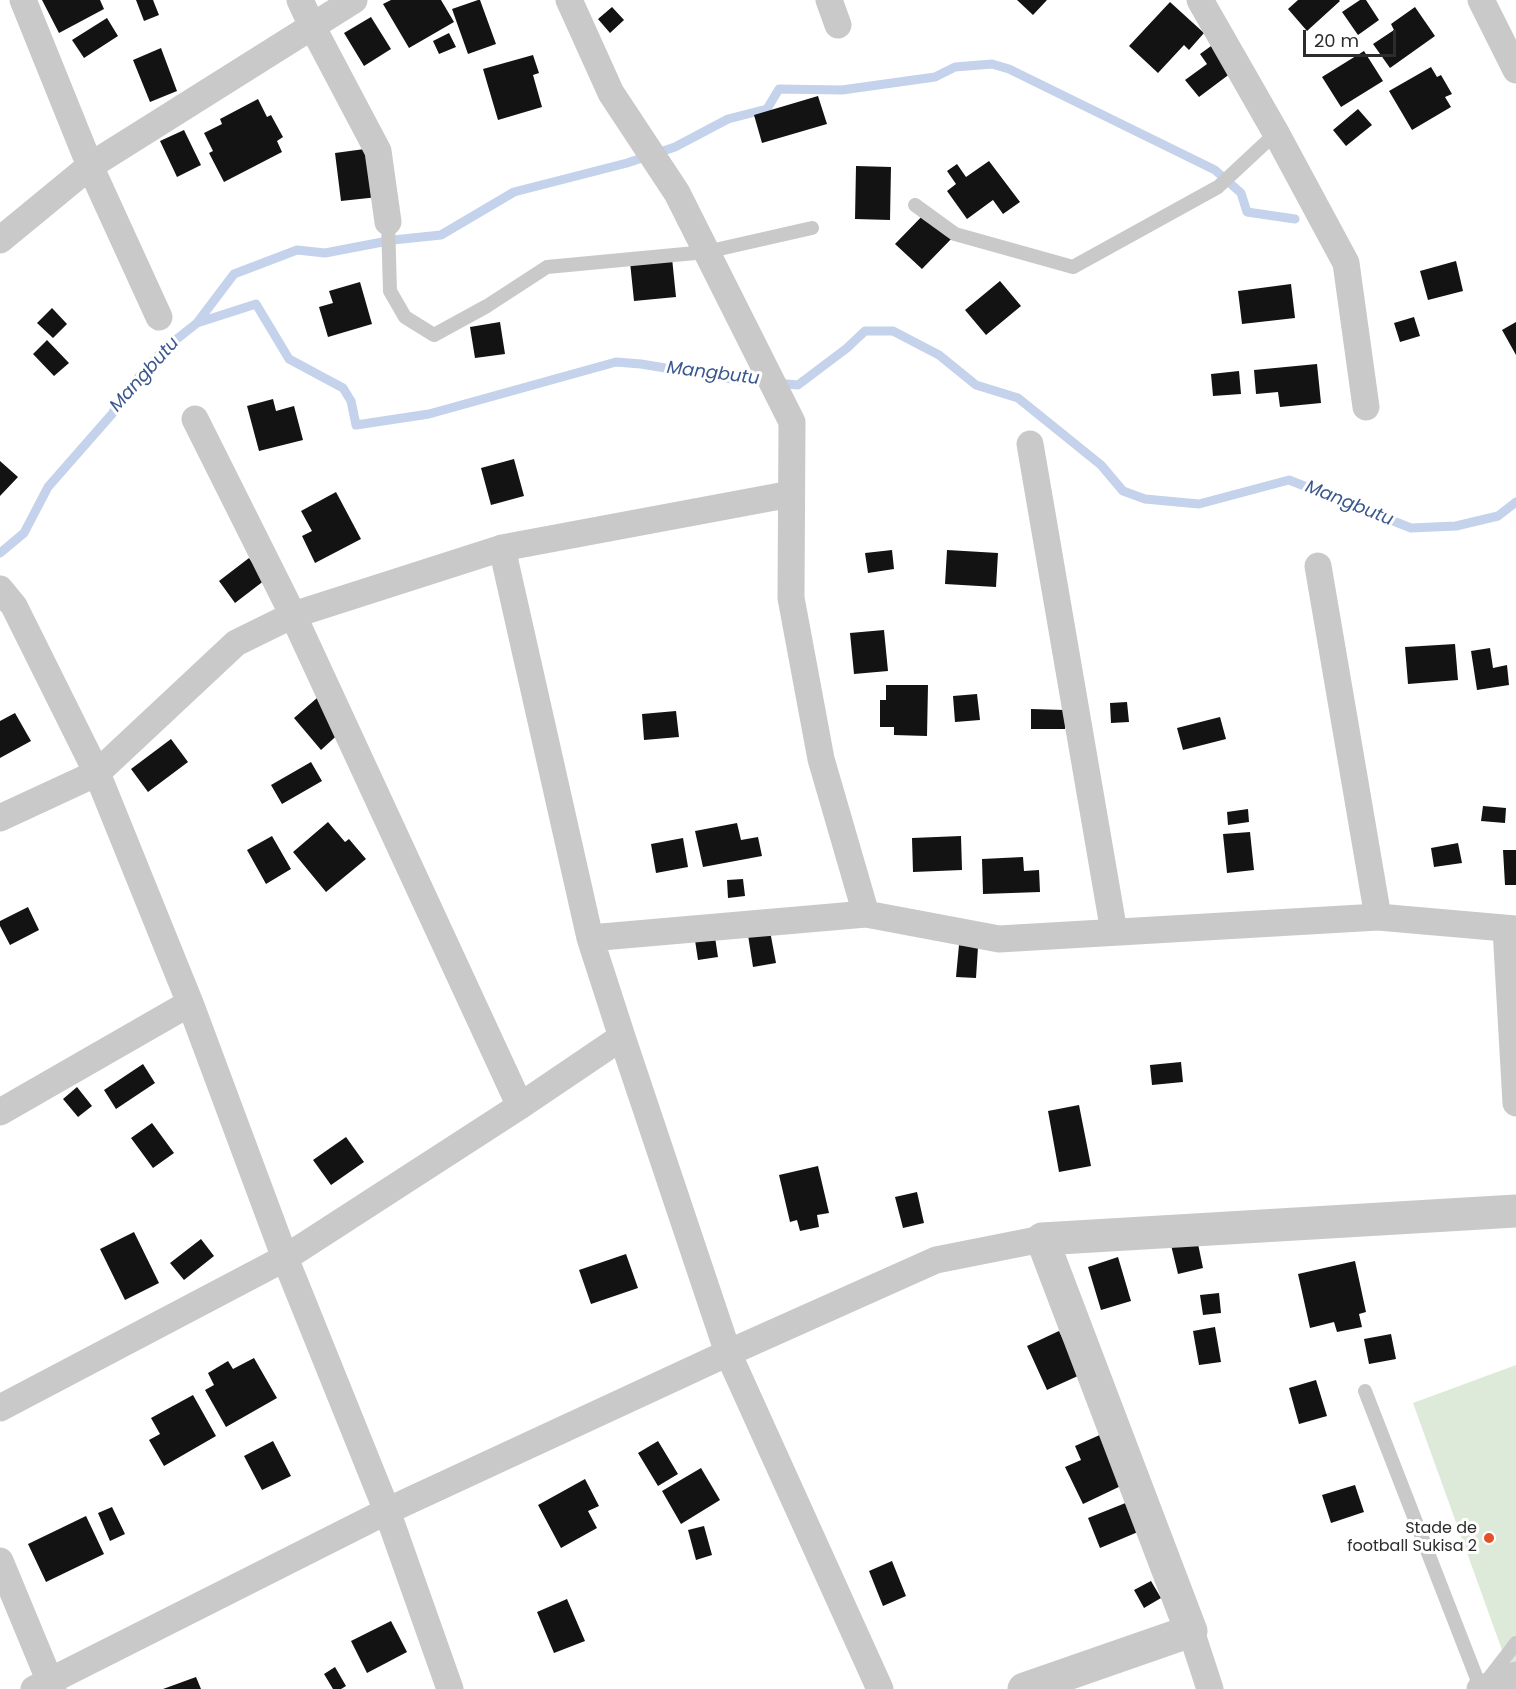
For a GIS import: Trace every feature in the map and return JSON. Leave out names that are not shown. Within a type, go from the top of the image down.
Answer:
[{"type":"street","points":[[23,0],[90,166],[159,317]]},
{"type":"street","points":[[300,0],[378,151],[388,222]]},
{"type":"street","points":[[0,240],[90,166],[354,0]]},
{"type":"street","points":[[569,0],[610,93],[677,193],[792,422],[791,598],[821,759],[866,914]]},
{"type":"street","points":[[829,0],[838,25]]},
{"type":"street","points":[[1200,0],[1276,133],[1346,263],[1366,407]]},
{"type":"street","points":[[1481,0],[1516,70]]},
{"type":"street","points":[[195,419],[293,615],[520,1106]]},
{"type":"street","points":[[1030,444],[1114,932]]},
{"type":"street","points":[[0,818],[97,772],[236,643],[293,615],[502,548],[791,494]]},
{"type":"street","points":[[502,548],[590,938],[622,1037],[728,1353],[880,1689]]},
{"type":"street","points":[[1318,566],[1378,917]]},
{"type":"street","points":[[0,589],[14,606],[97,772],[190,1003],[285,1258],[387,1511],[450,1689]]},
{"type":"street","points":[[590,938],[866,914],[999,939],[1378,917],[1511,929],[1516,1103]]},
{"type":"street","points":[[0,1112],[190,1003]]},
{"type":"street","points":[[0,1408],[285,1258],[622,1037]]},
{"type":"street","points":[[0,1561],[46,1687],[387,1511],[728,1353],[936,1260],[1042,1239],[1516,1211]]},
{"type":"street","points":[[1042,1239],[1191,1631],[1210,1689]]},
{"type":"street","points":[[1024,1689],[1191,1631]]},
{"type":"street","points":[[1481,1689],[1516,1675]]},
{"type":"lane","points":[[915,205],[955,234],[1072,267],[1218,187],[1276,133]]},
{"type":"lane","points":[[388,222],[390,291],[405,317],[434,335],[487,306],[548,267],[706,252],[812,228]]},
{"type":"lane","points":[[1365,1391],[1481,1689]]},
{"type":"lane","points":[[1481,1689],[1516,1643]]},
{"type":"green space","name":"Stade de football Sukisa 2","points":[[1516,1365],[1516,1673],[1511,1675],[1413,1403]]},
{"type":"building","points":[[42,0],[100,0],[104,9],[59,33]]},
{"type":"building","points":[[136,0],[153,0],[159,15],[144,21]]},
{"type":"building","points":[[391,0],[441,0],[454,22],[409,48],[383,4]]},
{"type":"building","points":[[480,0],[496,44],[468,54],[452,9]]},
{"type":"building","points":[[1017,0],[1047,0],[1033,15]]},
{"type":"building","points":[[1298,0],[1340,1],[1307,31],[1288,9]]},
{"type":"building","points":[[1360,0],[1366,0],[1379,20],[1358,35],[1342,12]]},
{"type":"building","points":[[1170,2],[1204,33],[1189,50],[1184,45],[1158,73],[1129,46]]},
{"type":"building","points":[[612,7],[624,20],[610,33],[598,19]]},
{"type":"building","points":[[1415,7],[1435,36],[1390,68],[1373,44],[1394,30],[1391,24]]},
{"type":"building","points":[[371,17],[391,49],[364,66],[344,33]]},
{"type":"building","points":[[107,18],[118,36],[84,58],[72,40]]},
{"type":"building","points":[[449,33],[456,47],[439,54],[433,41]]},
{"type":"building","points":[[1218,41],[1239,67],[1199,97],[1185,80],[1207,64],[1200,54]]},
{"type":"building","points":[[161,48],[177,91],[150,102],[133,60]]},
{"type":"building","points":[[1364,51],[1383,81],[1341,107],[1322,77]]},
{"type":"building","points":[[533,55],[539,73],[533,75],[542,107],[498,120],[483,69]]},
{"type":"building","points":[[1431,67],[1437,77],[1441,75],[1452,94],[1445,97],[1451,107],[1412,130],[1389,91]]},
{"type":"building","points":[[818,96],[827,124],[762,143],[754,115]]},
{"type":"building","points":[[258,99],[267,117],[271,115],[283,137],[277,141],[282,152],[224,182],[209,153],[213,151],[204,133],[222,124],[220,119]]},
{"type":"building","points":[[1358,109],[1372,125],[1346,146],[1333,130]]},
{"type":"building","points":[[184,130],[201,165],[177,177],[160,141]]},
{"type":"building","points":[[372,148],[378,197],[341,201],[335,153]]},
{"type":"building","points":[[989,161],[1020,202],[1003,214],[993,200],[967,219],[947,191],[956,184],[947,171],[957,164],[966,177]]},
{"type":"building","points":[[856,166],[891,167],[890,220],[855,219]]},
{"type":"building","points":[[930,208],[956,234],[922,269],[895,244]]},
{"type":"building","points":[[672,258],[676,297],[634,301],[630,262]]},
{"type":"building","points":[[1456,261],[1463,291],[1428,300],[1420,271]]},
{"type":"building","points":[[1000,281],[1021,306],[986,335],[965,310]]},
{"type":"building","points":[[360,282],[372,324],[328,337],[319,307],[333,303],[329,291]]},
{"type":"building","points":[[1291,284],[1295,318],[1242,324],[1238,291]]},
{"type":"building","points":[[52,308],[67,324],[53,338],[37,323]]},
{"type":"building","points":[[1414,317],[1420,336],[1400,342],[1394,323]]},
{"type":"building","points":[[500,322],[505,354],[475,358],[470,327]]},
{"type":"building","points":[[1516,322],[1516,355],[1502,330]]},
{"type":"building","points":[[47,340],[69,363],[54,376],[33,354]]},
{"type":"building","points":[[1317,364],[1321,403],[1280,407],[1278,392],[1256,394],[1254,370]]},
{"type":"building","points":[[1239,371],[1241,394],[1213,396],[1211,374]]},
{"type":"building","points":[[273,399],[276,411],[294,406],[303,440],[259,451],[247,406]]},
{"type":"building","points":[[514,459],[524,496],[491,505],[481,468]]},
{"type":"building","points":[[0,461],[18,477],[0,496]]},
{"type":"building","points":[[336,492],[361,539],[315,563],[302,536],[312,531],[301,511]]},
{"type":"building","points":[[892,550],[894,569],[868,573],[865,553]]},
{"type":"building","points":[[947,550],[998,553],[996,587],[945,584]]},
{"type":"building","points":[[249,558],[265,580],[235,603],[219,581]]},
{"type":"building","points":[[884,630],[888,671],[854,674],[850,633]]},
{"type":"building","points":[[1455,644],[1458,680],[1408,684],[1405,647]]},
{"type":"building","points":[[1490,648],[1493,668],[1507,665],[1509,685],[1477,690],[1471,651]]},
{"type":"building","points":[[886,685],[928,685],[927,736],[894,735],[894,727],[880,727],[880,700],[886,700]]},
{"type":"building","points":[[977,694],[980,720],[955,722],[953,696]]},
{"type":"building","points":[[317,698],[344,729],[321,750],[294,718]]},
{"type":"building","points":[[1127,702],[1129,722],[1111,723],[1110,703]]},
{"type":"building","points":[[1031,709],[1065,710],[1065,729],[1031,729]]},
{"type":"building","points":[[676,711],[679,737],[644,740],[642,714]]},
{"type":"building","points":[[15,713],[31,741],[0,758],[0,721]]},
{"type":"building","points":[[1220,717],[1226,739],[1183,750],[1177,728]]},
{"type":"building","points":[[171,739],[188,762],[148,792],[131,769]]},
{"type":"building","points":[[311,762],[322,781],[282,804],[271,785]]},
{"type":"building","points":[[1483,806],[1506,808],[1505,823],[1481,821]]},
{"type":"building","points":[[1248,809],[1249,822],[1228,825],[1227,812]]},
{"type":"building","points":[[328,822],[345,842],[349,839],[366,859],[326,892],[293,852]]},
{"type":"building","points":[[737,823],[741,840],[758,837],[762,856],[703,867],[695,831]]},
{"type":"building","points":[[1250,832],[1254,870],[1227,873],[1223,834]]},
{"type":"building","points":[[272,836],[291,869],[266,884],[247,850]]},
{"type":"building","points":[[961,836],[962,870],[913,872],[912,838]]},
{"type":"building","points":[[683,838],[688,867],[656,873],[651,844]]},
{"type":"building","points":[[1458,843],[1462,863],[1434,867],[1431,848]]},
{"type":"building","points":[[1503,850],[1516,850],[1516,885],[1505,885]]},
{"type":"building","points":[[1023,857],[1024,871],[1039,870],[1040,892],[983,894],[982,859]]},
{"type":"building","points":[[743,879],[745,896],[728,898],[727,880]]},
{"type":"building","points":[[28,907],[39,930],[10,945],[0,926],[0,921]]},
{"type":"building","points":[[713,924],[718,957],[698,960],[693,927]]},
{"type":"building","points":[[770,931],[776,963],[753,967],[748,935]]},
{"type":"building","points":[[959,945],[978,947],[976,978],[956,977]]},
{"type":"building","points":[[1181,1062],[1183,1082],[1152,1085],[1150,1065]]},
{"type":"building","points":[[143,1064],[155,1083],[116,1109],[104,1090]]},
{"type":"building","points":[[77,1087],[92,1106],[78,1117],[63,1099]]},
{"type":"building","points":[[1079,1105],[1091,1166],[1059,1172],[1048,1111]]},
{"type":"building","points":[[152,1123],[174,1153],[153,1168],[131,1138]]},
{"type":"building","points":[[346,1137],[364,1162],[331,1185],[313,1160]]},
{"type":"building","points":[[818,1166],[829,1213],[817,1215],[819,1227],[800,1231],[797,1220],[790,1222],[779,1175]]},
{"type":"building","points":[[917,1192],[924,1223],[903,1228],[895,1197]]},
{"type":"building","points":[[134,1232],[159,1283],[125,1300],[100,1249]]},
{"type":"building","points":[[201,1239],[214,1256],[184,1280],[170,1263]]},
{"type":"building","points":[[1197,1239],[1203,1268],[1178,1274],[1171,1245]]},
{"type":"building","points":[[626,1254],[638,1288],[591,1304],[579,1270]]},
{"type":"building","points":[[1118,1257],[1131,1301],[1101,1310],[1088,1267]]},
{"type":"building","points":[[1355,1261],[1366,1312],[1359,1314],[1362,1327],[1337,1332],[1334,1322],[1310,1328],[1298,1274]]},
{"type":"building","points":[[1219,1293],[1221,1313],[1203,1315],[1200,1295]]},
{"type":"building","points":[[1215,1327],[1221,1362],[1199,1365],[1193,1331]]},
{"type":"building","points":[[1059,1331],[1080,1375],[1047,1390],[1027,1346]]},
{"type":"building","points":[[1391,1334],[1396,1359],[1369,1364],[1364,1339]]},
{"type":"building","points":[[254,1358],[277,1398],[226,1427],[205,1390],[214,1385],[208,1373],[228,1361],[233,1369]]},
{"type":"building","points":[[1316,1380],[1327,1416],[1299,1424],[1289,1388]]},
{"type":"building","points":[[193,1395],[216,1436],[164,1466],[149,1440],[160,1434],[151,1418]]},
{"type":"building","points":[[1102,1434],[1125,1484],[1083,1504],[1065,1467],[1081,1460],[1075,1446]]},
{"type":"building","points":[[273,1441],[291,1476],[262,1490],[244,1456]]},
{"type":"building","points":[[658,1441],[678,1474],[658,1486],[638,1453]]},
{"type":"building","points":[[701,1468],[720,1500],[681,1524],[662,1491]]},
{"type":"building","points":[[585,1479],[599,1506],[588,1511],[597,1528],[561,1548],[538,1505]]},
{"type":"building","points":[[1355,1485],[1364,1512],[1331,1523],[1322,1495]]},
{"type":"building","points":[[1133,1500],[1145,1529],[1100,1548],[1088,1518]]},
{"type":"building","points":[[112,1507],[125,1534],[110,1541],[98,1513]]},
{"type":"building","points":[[86,1516],[104,1554],[46,1582],[28,1544]]},
{"type":"building","points":[[704,1526],[712,1555],[696,1560],[688,1530]]},
{"type":"building","points":[[892,1561],[906,1596],[883,1606],[869,1571]]},
{"type":"building","points":[[1151,1581],[1161,1598],[1144,1608],[1134,1590]]},
{"type":"building","points":[[567,1599],[585,1641],[554,1653],[537,1612]]},
{"type":"building","points":[[391,1621],[407,1652],[367,1673],[351,1641]]},
{"type":"building","points":[[335,1667],[346,1686],[341,1689],[333,1689],[324,1674]]},
{"type":"building","points":[[196,1677],[201,1689],[163,1689]]},
{"type":"waterway","points":[[197,323],[234,274],[297,250],[325,253],[393,240],[441,235],[514,192],[627,163],[675,147],[728,119],[767,109],[779,89],[842,90],[935,77],[955,67],[992,64],[1009,69],[1215,170],[1241,193],[1247,212],[1295,219]]},
{"type":"waterway","name":"Mangbutu","points":[[0,553],[24,533],[48,487],[112,414],[128,389],[163,350],[197,323],[256,304],[289,359],[343,388],[351,401],[356,425],[429,414],[616,362],[732,379],[798,385],[847,348],[865,331],[893,331],[939,355],[976,385],[1018,398],[1101,465],[1123,491],[1145,499],[1199,504],[1289,480],[1411,528],[1456,526],[1498,516],[1516,502]]},
{"type":"place","name":"Stade de football Sukisa 2","points":[[1489,1538]]}]
